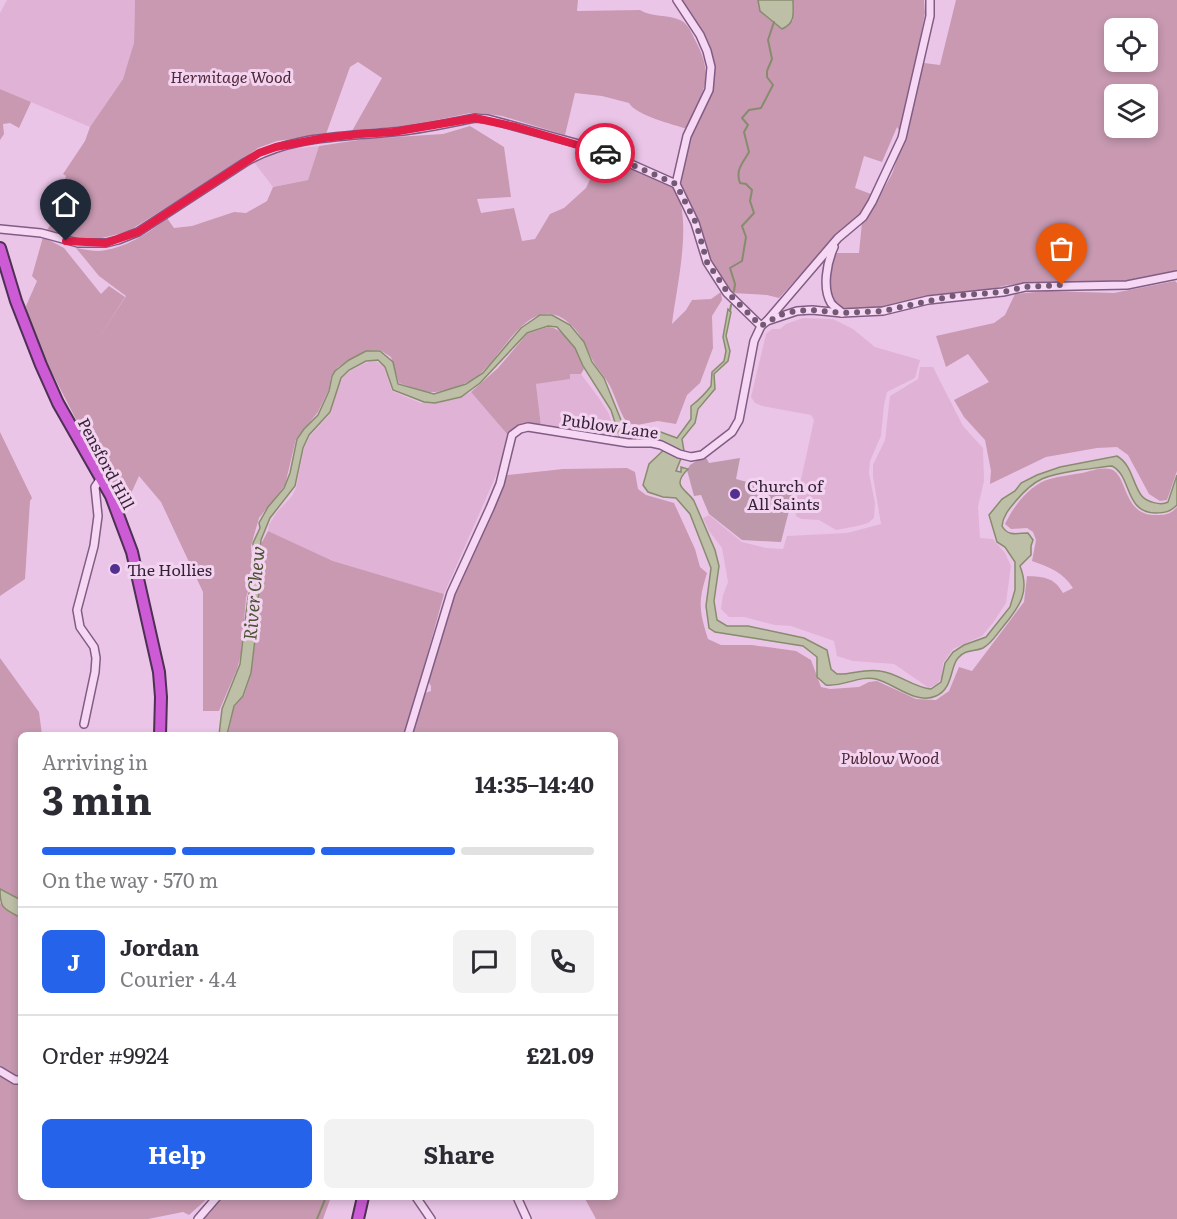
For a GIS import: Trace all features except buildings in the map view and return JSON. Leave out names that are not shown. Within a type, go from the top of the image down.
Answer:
[{"type":"highway","name":"Pensford Hill","points":[[0,248],[16,301],[41,366],[58,403],[117,512],[134,557],[161,680],[160,732]]},
{"type":"highway","points":[[358,1219],[362,1200]]},
{"type":"street","points":[[676,184],[687,136],[709,90],[711,67],[708,51],[700,34],[677,0]]},
{"type":"street","points":[[764,324],[838,238],[863,217],[888,171],[902,138],[930,16],[930,0]]},
{"type":"street","points":[[0,229],[42,232],[78,243],[106,243],[138,232],[259,153],[276,147],[324,138],[393,132],[475,118],[488,119],[597,149],[676,184],[696,223],[707,262],[728,293],[764,324]]},
{"type":"street","points":[[838,238],[827,267],[827,281],[832,304],[842,313]]},
{"type":"street","points":[[764,324],[796,311],[842,313],[899,309],[928,300],[1003,292],[1025,287],[1127,285],[1177,275]]},
{"type":"street","name":"Publow Lane","points":[[409,732],[451,593],[500,483],[512,435],[528,427],[628,443],[661,445],[691,457],[702,455],[732,432],[740,420],[754,341],[764,324]]},
{"type":"street","points":[[84,724],[96,658],[94,647],[80,627],[77,610],[94,546],[98,516],[95,487],[100,478]]},
{"type":"street","points":[[78,707],[87,710]]},
{"type":"street","points":[[0,1071],[18,1080]]},
{"type":"street","points":[[198,1219],[214,1200]]},
{"type":"street","points":[[418,1200],[431,1219]]},
{"type":"street","points":[[518,1200],[527,1219]]},
{"type":"shaded area","points":[[7,0],[135,0],[134,43],[123,79],[90,127],[0,89],[0,13]]},
{"type":"shaded area","points":[[319,146],[308,180],[273,187],[253,161],[281,150]]},
{"type":"shaded area","points":[[803,318],[833,319],[853,329],[875,347],[920,360],[915,378],[887,392],[881,436],[870,461],[869,473],[875,503],[874,518],[858,526],[836,530],[819,520],[801,519],[796,516],[795,507],[814,420],[811,415],[762,406],[755,403],[751,397],[766,334],[772,329],[780,329],[786,324]]},
{"type":"shaded area","points":[[370,361],[376,361],[384,367],[392,391],[421,403],[439,403],[457,399],[471,392],[507,434],[498,471],[444,594],[333,561],[268,531],[277,512],[292,496],[296,488],[304,448],[310,436],[331,413],[339,382],[349,371]]},
{"type":"shaded area","points":[[920,367],[933,367],[963,426],[983,448],[984,481],[978,507],[980,538],[993,539],[1005,553],[1011,566],[1006,603],[993,623],[982,636],[953,649],[943,663],[942,677],[937,684],[929,688],[894,664],[853,661],[837,656],[834,641],[791,626],[775,625],[744,617],[729,617],[721,609],[728,582],[722,548],[709,531],[703,518],[709,515],[742,542],[766,548],[783,549],[787,536],[847,533],[881,524],[873,465],[885,440],[890,396],[918,379]]},
{"type":"shaded area","points":[[570,374],[581,374],[601,401],[609,414],[616,438],[541,426],[536,384],[569,379]]},
{"type":"shaded area","points":[[705,456],[709,463],[740,458],[736,479],[793,495],[781,542],[742,540],[709,514],[701,495],[694,496],[687,470],[690,465]]},
{"type":"green space","name":"Hermitage Wood","points":[[135,0],[578,0],[577,11],[640,10],[682,21],[687,25],[701,52],[706,74],[705,84],[687,129],[647,116],[629,103],[602,96],[575,93],[565,135],[502,116],[481,113],[470,113],[414,125],[352,131],[382,78],[358,62],[350,67],[326,134],[277,141],[258,148],[238,163],[127,232],[89,241],[47,230],[55,218],[66,176],[63,174],[85,141],[90,127],[123,79],[134,43]]},
{"type":"green space","points":[[681,0],[758,0],[760,11],[793,21],[793,0],[924,0],[925,13],[916,62],[940,65],[956,0],[1177,0],[1177,270],[1124,282],[1048,282],[1007,285],[981,292],[930,297],[898,306],[842,309],[830,291],[829,276],[834,253],[859,253],[862,222],[870,213],[892,174],[904,139],[897,127],[882,162],[864,156],[855,188],[871,194],[860,215],[839,233],[779,298],[733,293],[709,260],[702,230],[681,185],[684,157],[690,136],[711,96],[714,72],[710,50],[693,16]]},
{"type":"green space","points":[[0,89],[31,102],[19,128],[10,123],[3,124],[4,134],[0,140]]},
{"type":"green space","points":[[470,126],[504,147],[511,197],[477,199],[481,213],[514,208],[522,241],[535,239],[550,214],[564,208],[586,188],[602,155],[674,187],[680,200],[683,234],[672,324],[692,300],[711,299],[721,292],[722,300],[712,316],[713,348],[700,383],[687,395],[676,424],[658,421],[637,425],[627,423],[610,386],[594,363],[578,333],[571,325],[557,316],[544,314],[520,328],[481,373],[464,384],[449,389],[430,392],[399,383],[391,357],[380,350],[366,351],[338,367],[331,376],[329,389],[318,412],[296,439],[285,485],[259,518],[251,546],[253,575],[246,598],[241,654],[237,669],[219,711],[203,711],[203,592],[161,502],[139,476],[123,511],[45,359],[29,322],[26,306],[37,281],[32,276],[43,237],[64,248],[101,294],[109,286],[125,297],[97,341],[126,296],[99,276],[76,248],[99,251],[118,247],[144,235],[167,218],[174,228],[192,226],[234,212],[246,213],[267,201],[273,187],[308,180],[319,146],[365,139],[443,134]]},
{"type":"green space","points":[[1175,281],[1177,283],[1177,471],[1167,500],[1160,501],[1149,494],[1128,455],[1117,447],[1046,457],[990,484],[991,471],[985,440],[964,417],[954,400],[989,382],[968,354],[946,367],[936,336],[994,323],[1005,315],[1015,294],[1046,291],[1114,293]]},
{"type":"green space","points":[[548,327],[566,337],[579,355],[584,369],[581,374],[570,374],[570,379],[536,384],[541,426],[518,426],[507,434],[471,392],[498,368],[527,334]]},
{"type":"green space","points":[[0,432],[32,498],[25,579],[0,596]]},
{"type":"green space","name":"Publow Wood","points":[[627,468],[635,472],[638,489],[646,495],[674,503],[695,549],[700,567],[707,573],[701,606],[708,639],[721,645],[752,645],[796,651],[811,660],[821,687],[830,689],[859,687],[877,681],[916,699],[936,700],[949,691],[959,667],[972,671],[1024,602],[1027,576],[1048,579],[1056,584],[1063,593],[1073,588],[1060,574],[1032,561],[1036,540],[1033,532],[1027,528],[1011,529],[1005,524],[1017,504],[1029,491],[1043,482],[1058,477],[1110,469],[1116,472],[1137,509],[1156,515],[1173,511],[1177,507],[1177,1219],[596,1219],[586,1200],[618,1200],[618,732],[413,732],[425,693],[431,691],[428,681],[454,596],[507,475],[563,469]]},
{"type":"green space","points":[[268,531],[333,561],[444,594],[406,732],[229,732],[234,707],[244,696],[251,675],[256,633],[255,614],[264,571],[261,544]]},
{"type":"green space","points":[[0,658],[39,712],[42,732],[18,732],[18,898],[0,889]]},
{"type":"green space","points":[[0,903],[18,916],[18,1078],[0,1069]]},
{"type":"green space","points":[[0,1076],[18,1085],[18,1200],[206,1200],[189,1215],[183,1212],[148,1219],[0,1219]]},
{"type":"green space","points":[[219,1200],[330,1200],[323,1219],[203,1219]]},
{"type":"water","points":[[758,0],[793,0],[793,17],[790,24],[782,29],[760,11]]},
{"type":"water","name":"River Chew","points":[[728,309],[731,312],[726,336],[730,351],[728,361],[714,374],[715,389],[698,409],[695,423],[682,439],[684,451],[676,471],[681,472],[681,467],[688,469],[680,480],[680,484],[694,501],[715,550],[719,566],[714,601],[717,620],[727,626],[748,626],[804,638],[827,650],[831,669],[837,674],[869,670],[887,672],[918,686],[931,689],[941,682],[945,663],[953,652],[964,645],[986,637],[1010,607],[1015,590],[1015,562],[1005,547],[997,542],[989,515],[1002,499],[1015,491],[1021,483],[1037,475],[1060,467],[1117,456],[1126,464],[1141,495],[1154,503],[1168,502],[1177,475],[1177,505],[1165,512],[1155,513],[1138,507],[1123,477],[1112,466],[1044,478],[1023,493],[1005,516],[1002,526],[1007,532],[1014,534],[1028,533],[1033,540],[1031,555],[1020,566],[1024,585],[1018,607],[989,644],[964,653],[958,658],[948,683],[941,693],[921,698],[870,678],[826,685],[817,677],[817,657],[803,646],[715,632],[709,628],[706,606],[711,568],[690,514],[676,498],[648,492],[643,485],[649,464],[669,445],[651,439],[620,438],[611,410],[583,366],[575,348],[557,327],[548,326],[527,333],[480,383],[461,397],[435,403],[424,402],[393,390],[385,367],[378,360],[366,361],[349,370],[341,378],[330,412],[309,435],[303,448],[295,486],[270,518],[261,540],[263,571],[255,614],[256,631],[251,673],[243,696],[234,706],[228,732],[219,732],[222,709],[240,664],[248,597],[255,575],[253,543],[260,528],[259,523],[268,507],[284,488],[290,473],[297,439],[318,415],[335,371],[349,360],[366,351],[380,351],[393,362],[398,384],[434,394],[466,384],[483,373],[521,328],[540,315],[552,315],[570,325],[584,342],[592,362],[604,378],[625,430],[633,433],[658,431],[677,438],[691,419],[691,406],[711,386],[712,372],[724,361],[726,351],[723,337]]},
{"type":"water","points":[[0,889],[18,898],[18,916],[4,908]]},
{"type":"waterway","points":[[734,291],[735,284],[730,268],[742,261],[746,237],[742,226],[754,213],[750,201],[752,190],[746,184],[740,183],[738,174],[749,152],[744,132],[748,125],[742,118],[749,110],[761,108],[773,85],[767,77],[767,71],[772,59],[768,40],[774,22]]},
{"type":"waterway","points":[[730,311],[731,305]]},
{"type":"waterway","points":[[317,1219],[325,1200]]},
{"type":"way so far","points":[[605,153],[676,184],[696,223],[707,262],[728,293],[761,326],[780,315],[796,311],[857,313],[883,311],[952,296],[983,295],[1041,285],[1062,285]]},
{"type":"place","name":"Church of All Saints","points":[[735,494]]},
{"type":"place","name":"The Hollies","points":[[115,569]]},
{"type":"route","points":[[66,241],[106,243],[118,240],[138,232],[259,153],[276,147],[324,138],[393,132],[475,118],[488,119],[605,153]]}]
